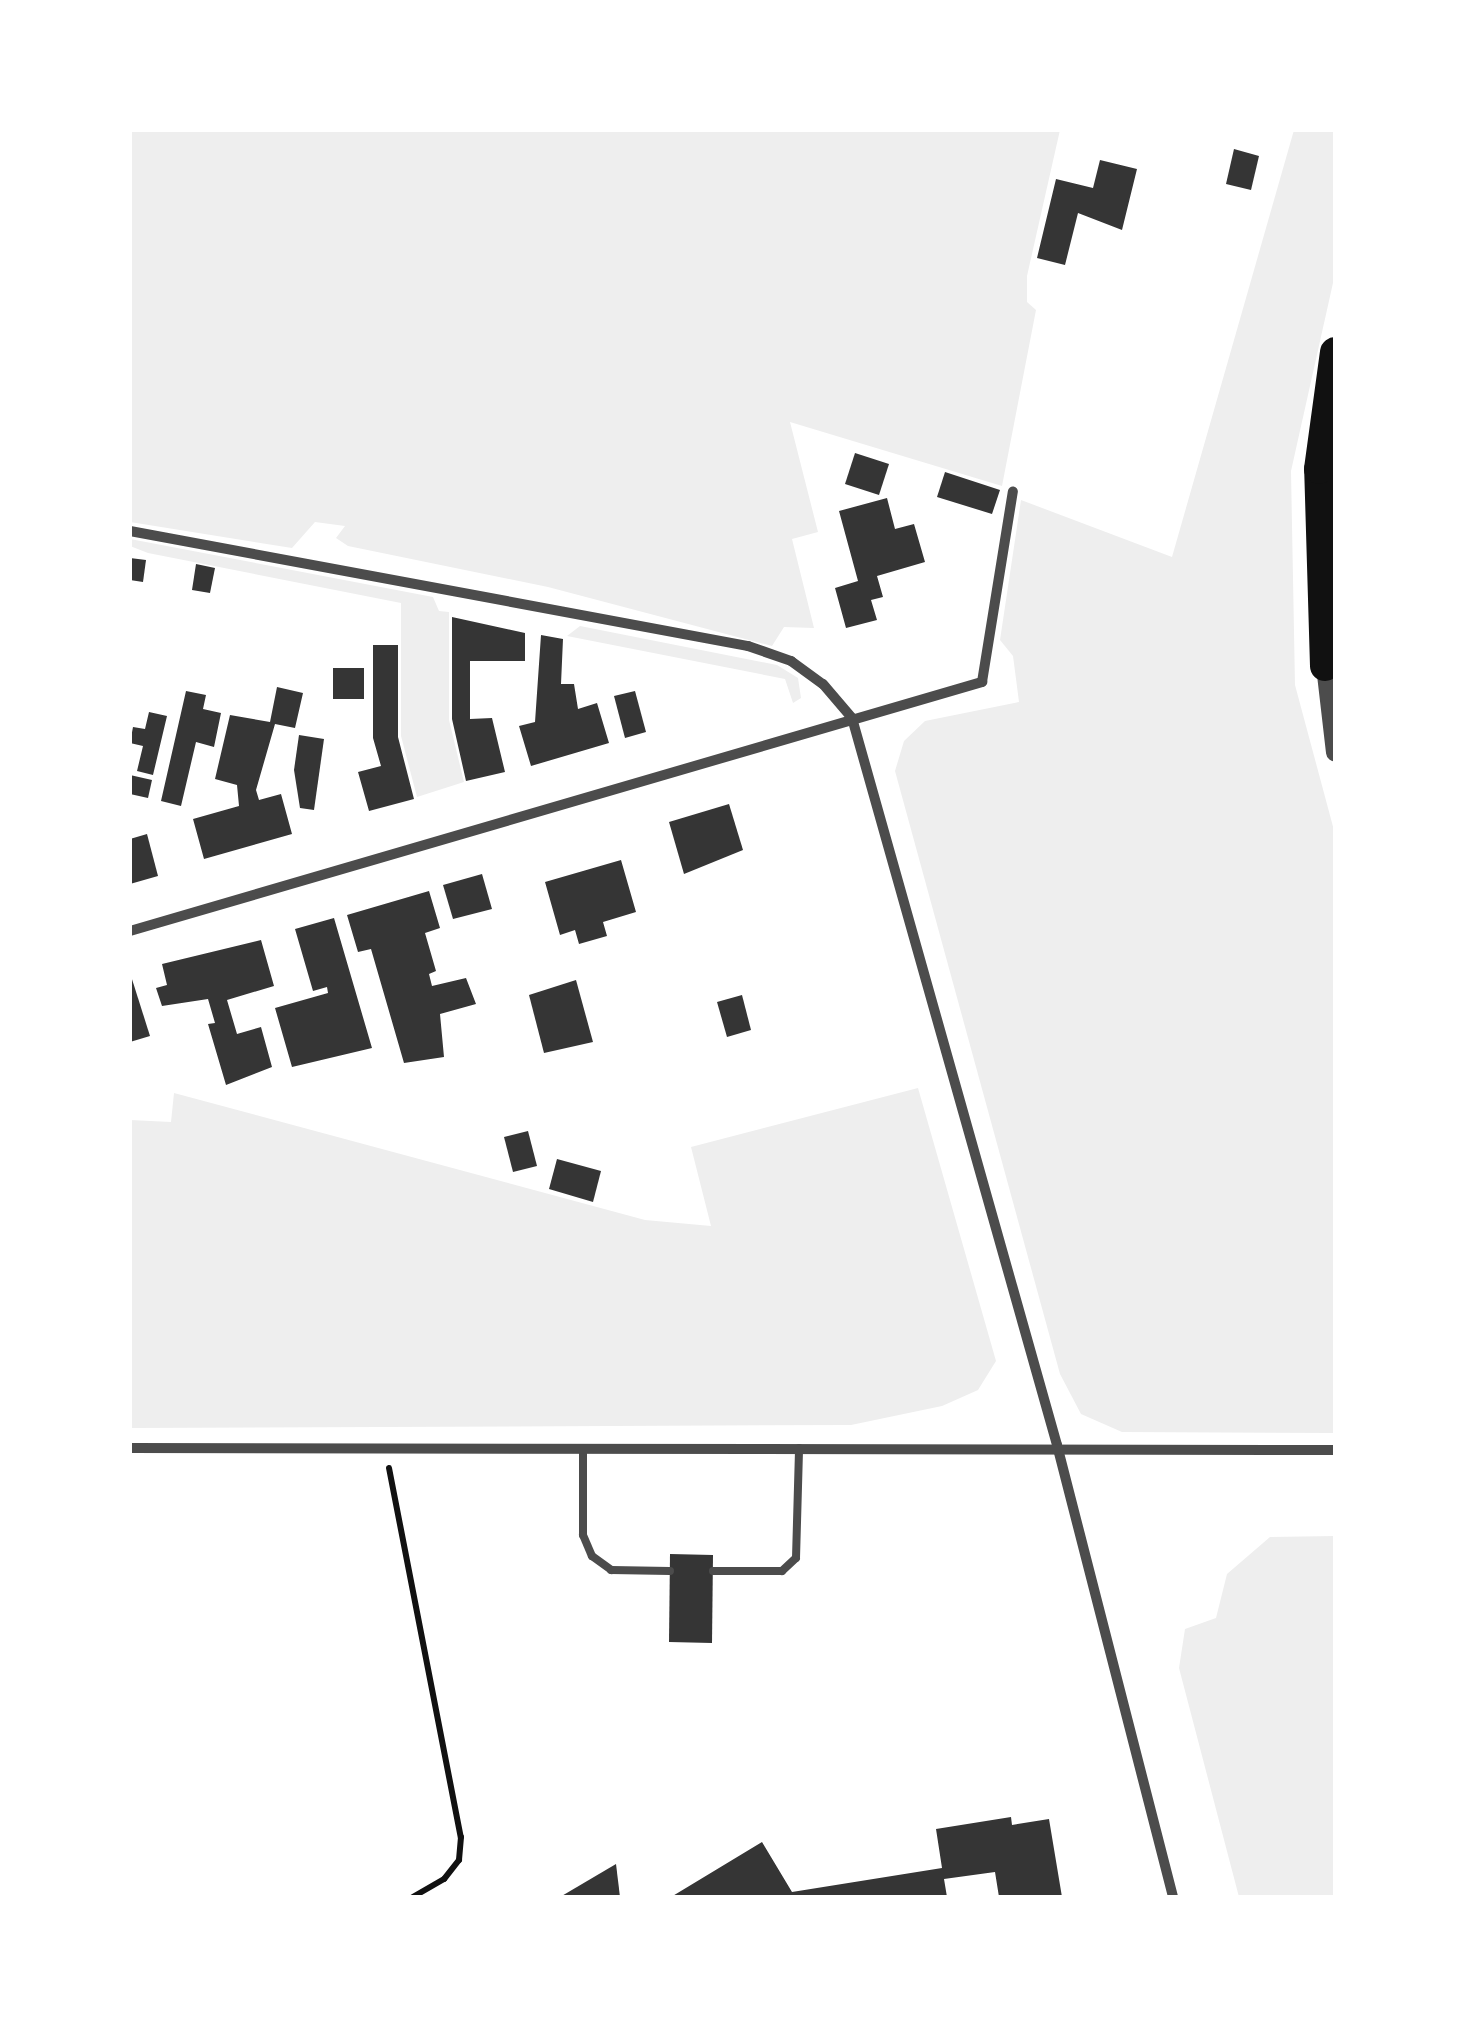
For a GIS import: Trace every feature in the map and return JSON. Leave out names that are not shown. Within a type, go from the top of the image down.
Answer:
[{"type":"highway","points":[[1325,666],[1319,469],[1335,352]]},
{"type":"street","points":[[130,931],[982,682],[1013,491]]},
{"type":"street","points":[[130,531],[748,646],[790,661],[823,684],[852,718],[1057,1445],[1173,1897]]},
{"type":"street","points":[[1325,666],[1335,752]]},
{"type":"street","points":[[130,1448],[1057,1445],[1335,1450]]},
{"type":"lane","points":[[583,1448],[583,1535],[592,1556],[611,1570],[670,1571]]},
{"type":"lane","points":[[713,1571],[782,1572],[796,1558],[799,1448]]},
{"type":"path","points":[[385,1448],[461,1837],[459,1860],[444,1879],[413,1897]]},
{"type":"shaded area","points":[[130,130],[1060,130],[1027,276],[1027,302],[1036,310],[1002,486],[790,422],[818,532],[792,539],[814,628],[784,627],[772,646],[548,587],[348,546],[336,538],[345,526],[315,522],[292,548],[130,522]]},
{"type":"shaded area","points":[[1294,130],[1335,130],[1335,274],[1291,471],[1295,685],[1335,834],[1335,1433],[1122,1432],[1081,1414],[1060,1374],[895,771],[904,741],[925,721],[1019,702],[1013,656],[1000,640],[1021,500],[1172,557]]},
{"type":"shaded area","points":[[130,539],[433,597],[439,611],[449,612],[449,720],[464,782],[417,797],[401,736],[401,603],[148,553],[130,546]]},
{"type":"shaded area","points":[[580,626],[777,665],[798,678],[801,698],[793,703],[785,679],[567,636]]},
{"type":"shaded area","points":[[918,1088],[996,1361],[978,1390],[942,1406],[851,1425],[130,1428],[130,1120],[171,1122],[174,1093],[645,1220],[711,1226],[691,1147]]},
{"type":"shaded area","points":[[1335,1536],[1335,1897],[1239,1897],[1179,1668],[1185,1629],[1216,1618],[1227,1574],[1270,1537]]},
{"type":"building","points":[[1234,149],[1259,156],[1251,190],[1226,184]]},
{"type":"building","points":[[1100,160],[1137,169],[1122,230],[1078,213],[1065,265],[1037,258],[1056,179],[1093,188]]},
{"type":"building","points":[[855,453],[889,464],[879,495],[845,484]]},
{"type":"building","points":[[945,472],[1000,490],[992,514],[937,497]]},
{"type":"building","points":[[887,498],[895,529],[914,524],[925,562],[877,576],[883,597],[871,600],[877,620],[846,628],[835,588],[858,581],[839,511]]},
{"type":"building","points":[[130,558],[146,560],[143,582],[130,580]]},
{"type":"building","points":[[196,564],[215,568],[210,593],[192,590]]},
{"type":"building","points":[[452,617],[525,633],[525,661],[470,661],[470,719],[492,718],[505,772],[466,781],[452,719]]},
{"type":"building","points":[[541,635],[563,639],[561,684],[574,684],[578,709],[597,703],[609,743],[531,766],[519,726],[535,722]]},
{"type":"building","points":[[373,645],[398,645],[398,737],[414,799],[369,811],[358,772],[381,766],[373,738]]},
{"type":"building","points":[[333,668],[364,668],[364,699],[333,699]]},
{"type":"building","points":[[277,687],[303,693],[295,728],[275,724],[256,790],[259,800],[281,794],[292,834],[204,859],[193,819],[239,806],[237,785],[215,779],[230,715],[270,722]]},
{"type":"building","points":[[186,691],[206,695],[203,709],[221,713],[214,747],[196,742],[181,806],[161,801]]},
{"type":"building","points":[[635,691],[646,732],[625,738],[614,696]]},
{"type":"building","points":[[149,712],[167,716],[153,775],[137,771],[143,746],[130,743],[133,727],[145,729]]},
{"type":"building","points":[[299,735],[324,739],[314,810],[300,808],[294,770]]},
{"type":"building","points":[[130,775],[152,780],[148,798],[130,794]]},
{"type":"building","points":[[729,804],[743,850],[684,874],[669,822]]},
{"type":"building","points":[[147,834],[158,876],[130,884],[130,839]]},
{"type":"building","points":[[621,860],[636,912],[603,922],[607,936],[579,944],[575,930],[560,935],[545,882]]},
{"type":"building","points":[[482,874],[492,909],[453,919],[443,885]]},
{"type":"building","points":[[429,891],[440,928],[425,933],[436,971],[429,974],[432,986],[466,978],[476,1004],[440,1014],[444,1057],[404,1063],[371,949],[358,952],[347,915]]},
{"type":"building","points":[[334,918],[372,1048],[292,1067],[275,1008],[328,993],[327,987],[313,991],[295,929]]},
{"type":"building","points":[[261,940],[274,986],[227,1000],[237,1034],[261,1027],[272,1067],[226,1085],[208,1024],[215,1023],[208,999],[162,1006],[156,988],[167,985],[162,964]]},
{"type":"building","points":[[130,977],[150,1036],[130,1042]]},
{"type":"building","points":[[576,980],[593,1042],[544,1053],[529,995]]},
{"type":"building","points":[[742,995],[751,1030],[727,1037],[717,1002]]},
{"type":"building","points":[[528,1131],[537,1166],[513,1172],[504,1137]]},
{"type":"building","points":[[557,1159],[601,1171],[593,1202],[549,1189]]},
{"type":"building","points":[[670,1554],[713,1555],[712,1643],[669,1642]]},
{"type":"building","points":[[1011,1817],[1012,1825],[1049,1819],[1062,1897],[999,1897],[995,1872],[944,1879],[947,1897],[671,1897],[762,1842],[792,1892],[942,1868],[936,1829]]},
{"type":"building","points":[[616,1864],[620,1897],[560,1897]]}]
